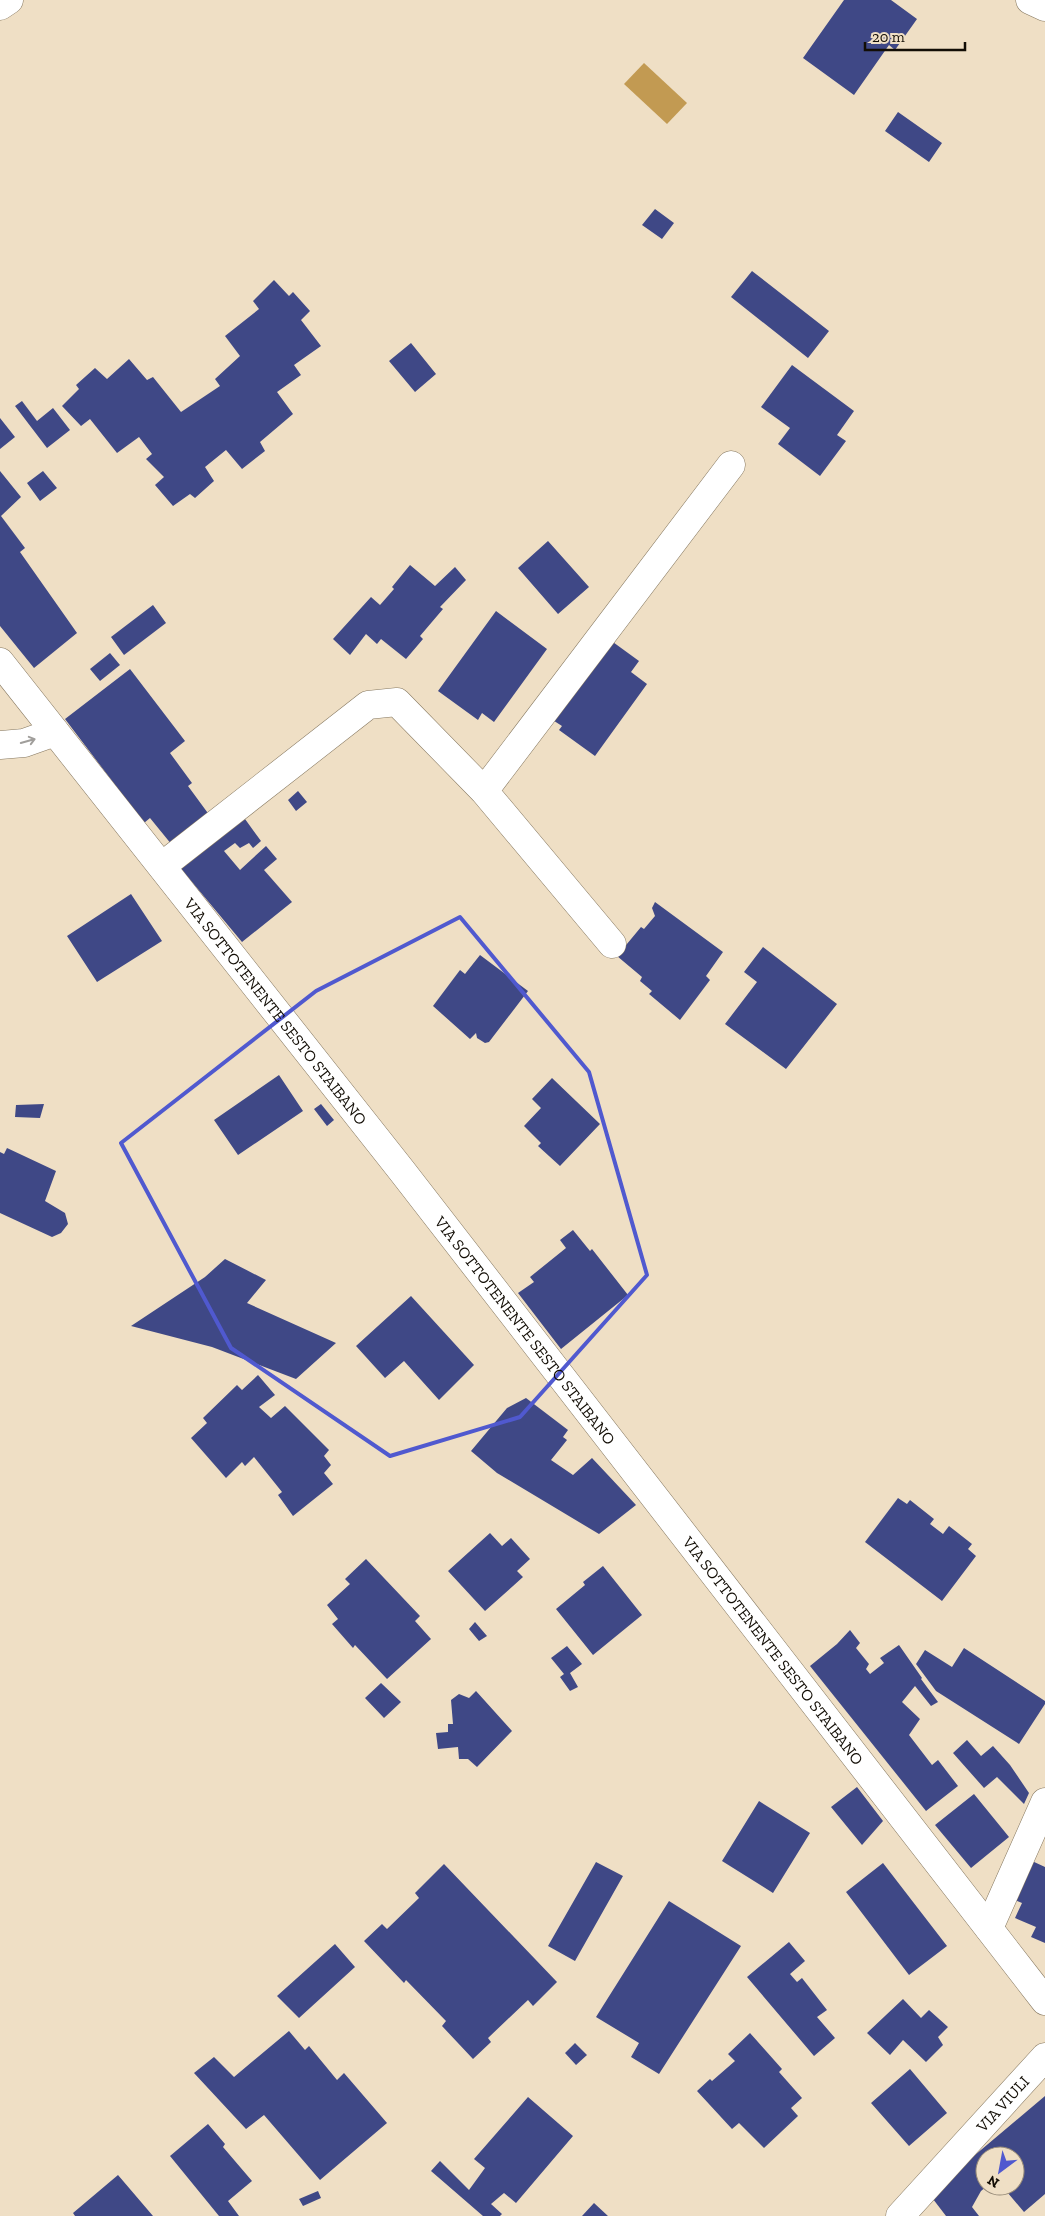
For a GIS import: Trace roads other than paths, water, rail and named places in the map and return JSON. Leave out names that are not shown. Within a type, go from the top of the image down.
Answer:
[{"type":"street","points":[[0,6],[9,0]]},
{"type":"street","points":[[1030,0],[1045,7]]},
{"type":"street","points":[[484,791],[731,465]]},
{"type":"street","name":"VIA SOTTOTENENTE SESTO STAIBANO","points":[[0,662],[662,1505],[1045,2002]]},
{"type":"street","points":[[162,866],[368,705],[397,702],[484,791],[612,944]]},
{"type":"street","points":[[0,745],[24,743],[55,732]]},
{"type":"street","points":[[989,1928],[1045,1802]]},
{"type":"street","name":"VIA VIULI","points":[[900,2216],[1045,2057]]}]
